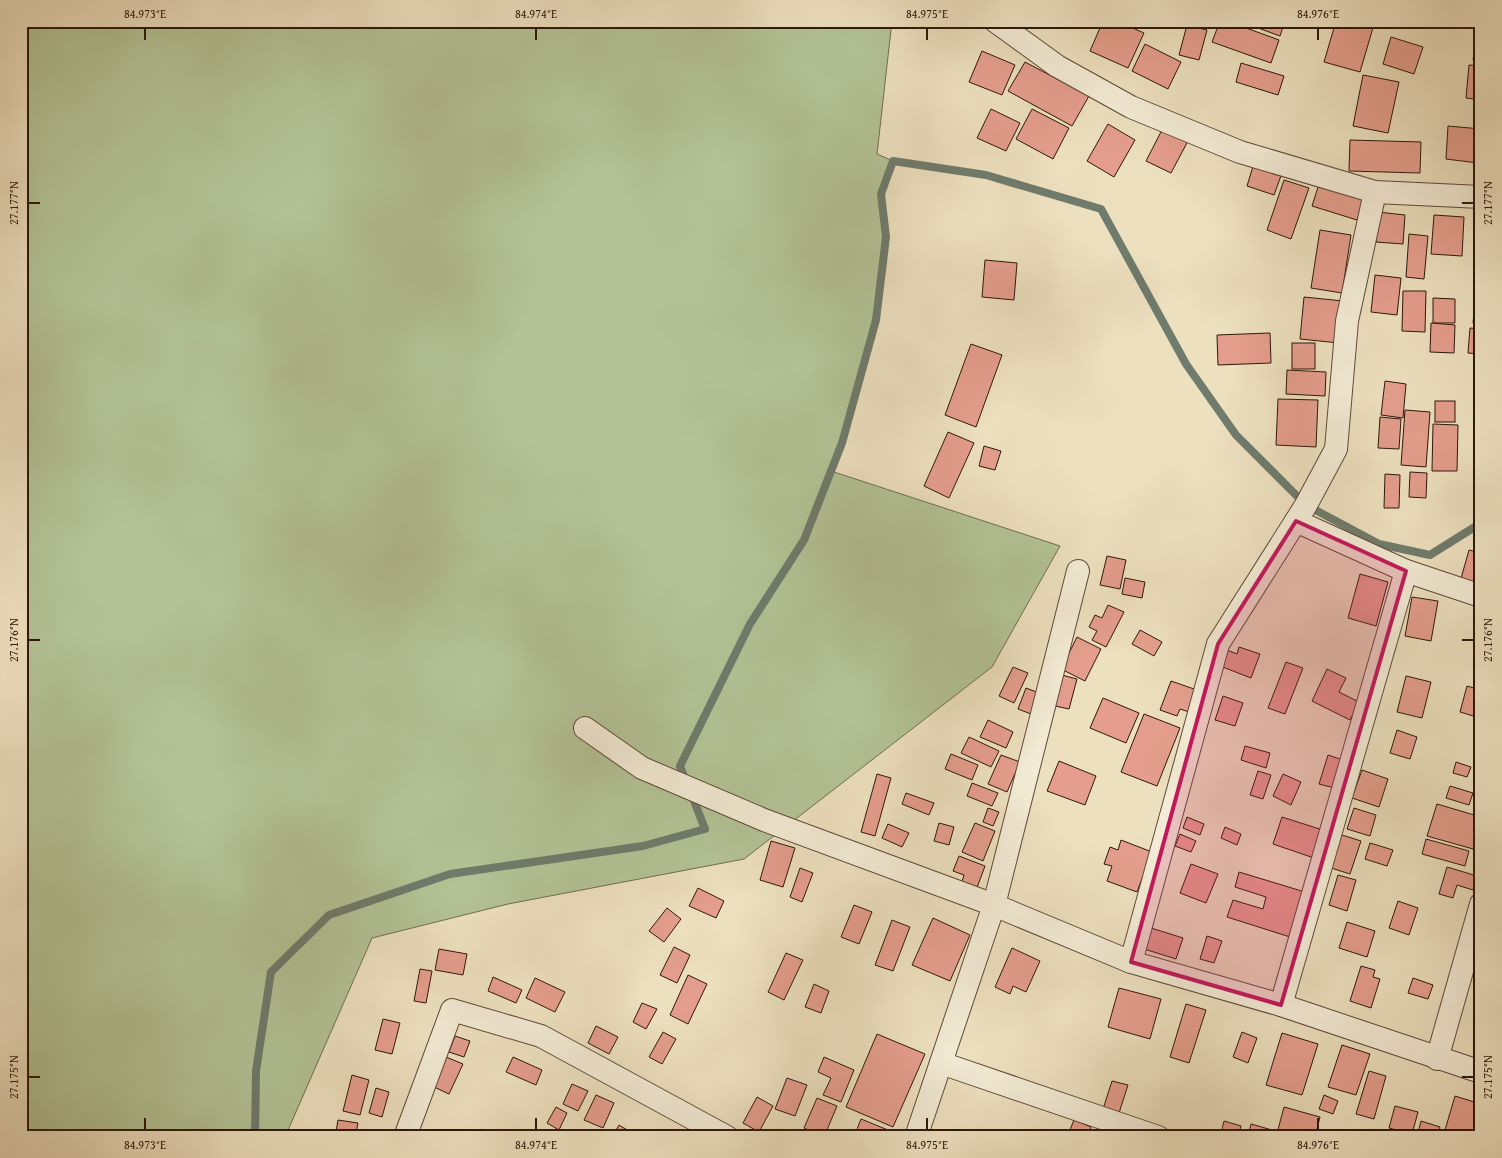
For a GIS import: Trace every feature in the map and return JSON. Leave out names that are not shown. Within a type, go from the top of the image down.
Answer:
[{"type":"street","points":[[995,21],[1057,66],[1131,108],[1240,152],[1375,192],[1481,197]]},
{"type":"street","points":[[1131,962],[1218,644],[1296,522],[1336,449],[1347,321],[1375,192]]},
{"type":"street","points":[[1296,522],[1406,571],[1481,596]]},
{"type":"street","points":[[916,1137],[994,905],[1078,571]]},
{"type":"street","points":[[1280,1005],[1406,571]]},
{"type":"street","points":[[585,728],[642,768],[750,814],[994,905],[1131,962],[1280,1005],[1437,1059],[1481,1072]]},
{"type":"street","points":[[1437,1059],[1481,904]]},
{"type":"street","points":[[405,1137],[452,1010],[541,1036],[727,1137]]},
{"type":"street","points":[[941,1063],[1158,1137]]},
{"type":"highlighted area","points":[[1296,521],[1406,571],[1281,1005],[1131,962],[1218,644]]},
{"type":"green space","points":[[21,21],[892,21],[877,154],[893,161],[881,194],[886,237],[876,320],[842,443],[831,471],[1060,546],[992,667],[744,859],[508,904],[372,938],[285,1137],[21,1137]]},
{"type":"building","points":[[1103,21],[1117,21],[1144,33],[1128,68],[1090,51]]},
{"type":"building","points":[[1220,21],[1227,21],[1279,40],[1271,63],[1212,42]]},
{"type":"building","points":[[1239,21],[1285,21],[1280,36]]},
{"type":"building","points":[[1336,21],[1375,21],[1360,72],[1324,62]]},
{"type":"building","points":[[1479,21],[1481,21],[1481,61],[1473,60]]},
{"type":"building","points":[[1187,25],[1207,30],[1199,60],[1179,55]]},
{"type":"building","points":[[1391,37],[1423,47],[1414,74],[1383,64]]},
{"type":"building","points":[[1145,44],[1181,62],[1168,89],[1132,71]]},
{"type":"building","points":[[982,51],[1015,65],[1002,95],[969,82]]},
{"type":"building","points":[[1025,62],[1089,96],[1072,126],[1008,91]]},
{"type":"building","points":[[1241,63],[1284,76],[1278,95],[1236,82]]},
{"type":"building","points":[[1469,65],[1481,66],[1481,100],[1466,98]]},
{"type":"building","points":[[1363,75],[1399,82],[1388,133],[1353,126]]},
{"type":"building","points":[[991,109],[1020,123],[1006,151],[977,138]]},
{"type":"building","points":[[1032,109],[1069,128],[1053,159],[1016,139]]},
{"type":"building","points":[[1108,124],[1135,140],[1114,177],[1087,161]]},
{"type":"building","points":[[1164,126],[1189,139],[1171,173],[1146,161]]},
{"type":"building","points":[[1448,126],[1481,129],[1478,163],[1446,159]]},
{"type":"building","points":[[1350,140],[1421,142],[1420,173],[1349,171]]},
{"type":"building","points":[[1254,163],[1282,173],[1274,195],[1247,186]]},
{"type":"building","points":[[1284,180],[1309,188],[1291,239],[1267,230]]},
{"type":"building","points":[[1319,184],[1365,198],[1357,220],[1312,206]]},
{"type":"building","points":[[1378,212],[1405,215],[1403,244],[1376,242]]},
{"type":"building","points":[[1434,215],[1464,217],[1462,256],[1431,254]]},
{"type":"building","points":[[1477,219],[1481,219],[1481,275],[1475,275]]},
{"type":"building","points":[[1320,230],[1351,235],[1342,293],[1311,288]]},
{"type":"building","points":[[1409,234],[1428,236],[1424,279],[1406,277]]},
{"type":"building","points":[[985,260],[1017,263],[1014,300],[982,297]]},
{"type":"building","points":[[1375,275],[1401,278],[1397,315],[1371,312]]},
{"type":"building","points":[[1477,281],[1481,281],[1481,324],[1473,323]]},
{"type":"building","points":[[1403,291],[1426,291],[1425,332],[1402,331]]},
{"type":"building","points":[[1304,297],[1343,301],[1339,343],[1300,339]]},
{"type":"building","points":[[1433,298],[1455,299],[1455,323],[1433,323]]},
{"type":"building","points":[[1431,323],[1455,325],[1454,353],[1430,352]]},
{"type":"building","points":[[1470,328],[1481,329],[1481,354],[1468,353]]},
{"type":"building","points":[[1270,333],[1271,363],[1218,365],[1217,335]]},
{"type":"building","points":[[1292,343],[1315,343],[1315,369],[1292,369]]},
{"type":"building","points":[[971,344],[1002,355],[976,427],[945,415]]},
{"type":"building","points":[[1287,370],[1326,372],[1325,396],[1286,394]]},
{"type":"building","points":[[1385,381],[1406,384],[1403,418],[1381,415]]},
{"type":"building","points":[[1278,399],[1318,400],[1316,447],[1276,445]]},
{"type":"building","points":[[1435,401],[1455,401],[1455,422],[1435,422]]},
{"type":"building","points":[[1405,410],[1430,412],[1426,467],[1401,465]]},
{"type":"building","points":[[1380,417],[1401,419],[1399,449],[1378,448]]},
{"type":"building","points":[[1433,424],[1458,425],[1457,471],[1432,471]]},
{"type":"building","points":[[948,432],[974,443],[949,498],[924,486]]},
{"type":"building","points":[[984,446],[1001,451],[995,470],[979,466]]},
{"type":"building","points":[[1410,472],[1427,473],[1426,498],[1409,497]]},
{"type":"building","points":[[1385,474],[1400,475],[1399,508],[1384,508]]},
{"type":"building","points":[[1469,550],[1481,553],[1481,587],[1460,582]]},
{"type":"building","points":[[1107,556],[1126,560],[1120,589],[1100,585]]},
{"type":"building","points":[[1360,574],[1388,582],[1376,626],[1348,618]]},
{"type":"building","points":[[1125,578],[1145,582],[1142,598],[1122,594]]},
{"type":"building","points":[[1412,597],[1438,601],[1431,641],[1405,636]]},
{"type":"building","points":[[1108,605],[1124,612],[1106,647],[1092,640],[1097,631],[1089,627],[1095,615],[1102,618]]},
{"type":"building","points":[[1140,630],[1162,642],[1154,656],[1132,644]]},
{"type":"building","points":[[1077,637],[1101,649],[1085,681],[1061,669]]},
{"type":"building","points":[[1239,647],[1260,654],[1251,678],[1220,666],[1227,650],[1237,654]]},
{"type":"building","points":[[1286,662],[1303,668],[1285,714],[1268,708]]},
{"type":"building","points":[[1013,667],[1028,673],[1014,703],[999,696]]},
{"type":"building","points":[[1327,669],[1346,678],[1339,692],[1359,702],[1350,720],[1312,701]]},
{"type":"building","points":[[1062,675],[1077,679],[1069,709],[1055,706]]},
{"type":"building","points":[[1406,676],[1431,682],[1422,718],[1397,712]]},
{"type":"building","points":[[1171,681],[1197,690],[1189,712],[1180,709],[1177,716],[1160,710]]},
{"type":"building","points":[[1467,686],[1481,690],[1480,718],[1460,712]]},
{"type":"building","points":[[1026,688],[1039,693],[1031,714],[1018,709]]},
{"type":"building","points":[[1223,696],[1243,703],[1235,726],[1215,720]]},
{"type":"building","points":[[1103,698],[1139,713],[1126,743],[1090,728]]},
{"type":"building","points":[[1144,714],[1180,728],[1157,786],[1121,772]]},
{"type":"building","points":[[988,720],[1013,732],[1006,748],[980,737]]},
{"type":"building","points":[[1397,730],[1417,737],[1410,759],[1390,753]]},
{"type":"building","points":[[969,737],[999,751],[991,767],[961,753]]},
{"type":"building","points":[[1245,746],[1270,753],[1266,768],[1241,760]]},
{"type":"building","points":[[951,754],[978,765],[972,780],[945,769]]},
{"type":"building","points":[[1001,755],[1020,762],[1007,792],[988,784]]},
{"type":"building","points":[[1328,755],[1346,761],[1338,789],[1319,784]]},
{"type":"building","points":[[1059,761],[1096,776],[1085,805],[1047,791]]},
{"type":"building","points":[[1456,762],[1471,767],[1467,777],[1453,773]]},
{"type":"building","points":[[1362,770],[1388,779],[1379,807],[1352,798]]},
{"type":"building","points":[[1258,771],[1271,775],[1263,799],[1250,795]]},
{"type":"building","points":[[877,774],[891,778],[875,836],[861,832]]},
{"type":"building","points":[[1283,774],[1301,782],[1291,805],[1273,796]]},
{"type":"building","points":[[972,783],[998,793],[992,806],[967,796]]},
{"type":"building","points":[[1450,786],[1473,793],[1469,805],[1446,798]]},
{"type":"building","points":[[906,793],[934,803],[929,815],[902,804]]},
{"type":"building","points":[[1437,804],[1481,817],[1473,849],[1427,836]]},
{"type":"building","points":[[988,808],[999,812],[993,826],[983,822]]},
{"type":"building","points":[[1354,808],[1376,815],[1370,836],[1347,829]]},
{"type":"building","points":[[1187,817],[1204,824],[1200,835],[1183,828]]},
{"type":"building","points":[[1282,817],[1326,831],[1317,859],[1273,844]]},
{"type":"building","points":[[939,823],[954,827],[949,845],[934,841]]},
{"type":"building","points":[[975,823],[995,831],[983,861],[962,852]]},
{"type":"building","points":[[888,824],[909,833],[902,847],[882,838]]},
{"type":"building","points":[[1225,827],[1241,834],[1237,845],[1221,838]]},
{"type":"building","points":[[1180,834],[1196,841],[1191,852],[1175,846]]},
{"type":"building","points":[[1339,834],[1361,841],[1350,874],[1328,867]]},
{"type":"building","points":[[1426,839],[1469,851],[1465,866],[1422,854]]},
{"type":"building","points":[[1121,840],[1152,852],[1137,892],[1107,881],[1112,866],[1104,864],[1110,847],[1118,850]]},
{"type":"building","points":[[771,841],[795,848],[783,887],[760,880]]},
{"type":"building","points":[[1370,843],[1393,850],[1387,866],[1365,859]]},
{"type":"building","points":[[959,856],[985,866],[975,893],[960,888],[964,875],[953,871]]},
{"type":"building","points":[[1191,864],[1218,874],[1206,903],[1180,893]]},
{"type":"building","points":[[1447,867],[1477,876],[1473,890],[1457,885],[1453,898],[1439,894]]},
{"type":"building","points":[[800,868],[813,873],[802,902],[790,897]]},
{"type":"building","points":[[1239,872],[1305,892],[1290,937],[1227,917],[1233,900],[1263,909],[1266,897],[1235,887]]},
{"type":"building","points":[[1338,875],[1356,880],[1347,911],[1329,905]]},
{"type":"building","points":[[698,888],[724,901],[716,918],[689,906]]},
{"type":"building","points":[[1398,901],[1418,908],[1409,935],[1389,928]]},
{"type":"building","points":[[854,905],[872,912],[859,944],[841,937]]},
{"type":"building","points":[[667,908],[681,919],[664,942],[649,931]]},
{"type":"building","points":[[933,918],[970,935],[950,981],[912,965]]},
{"type":"building","points":[[892,920],[910,927],[893,971],[875,965]]},
{"type":"building","points":[[1347,922],[1375,931],[1367,957],[1339,948]]},
{"type":"building","points":[[1151,928],[1183,938],[1176,959],[1144,949]]},
{"type":"building","points":[[1207,936],[1222,941],[1214,963],[1200,959]]},
{"type":"building","points":[[674,947],[690,955],[677,983],[660,975]]},
{"type":"building","points":[[1012,948],[1040,961],[1026,992],[1013,986],[1010,994],[995,987]]},
{"type":"building","points":[[439,949],[467,954],[463,975],[435,970]]},
{"type":"building","points":[[786,953],[803,960],[784,1000],[768,992]]},
{"type":"building","points":[[1361,966],[1375,970],[1373,977],[1380,979],[1371,1008],[1350,1001]]},
{"type":"building","points":[[420,969],[432,971],[426,1003],[414,1001]]},
{"type":"building","points":[[688,975],[707,984],[688,1024],[670,1015]]},
{"type":"building","points":[[493,977],[522,990],[516,1003],[488,991]]},
{"type":"building","points":[[535,978],[565,992],[555,1012],[526,998]]},
{"type":"building","points":[[1413,978],[1433,985],[1428,999],[1408,993]]},
{"type":"building","points":[[814,984],[829,991],[821,1013],[805,1007]]},
{"type":"building","points":[[1119,988],[1161,999],[1150,1039],[1108,1027]]},
{"type":"building","points":[[642,1003],[657,1009],[646,1029],[633,1022]]},
{"type":"building","points":[[1186,1004],[1206,1010],[1189,1063],[1170,1057]]},
{"type":"building","points":[[383,1019],[400,1023],[392,1054],[375,1050]]},
{"type":"building","points":[[596,1026],[618,1037],[609,1054],[588,1043]]},
{"type":"building","points":[[663,1032],[676,1039],[662,1064],[649,1057]]},
{"type":"building","points":[[1242,1032],[1257,1038],[1248,1063],[1233,1057]]},
{"type":"building","points":[[1282,1033],[1318,1044],[1302,1095],[1266,1085]]},
{"type":"building","points":[[877,1034],[925,1054],[893,1127],[846,1107]]},
{"type":"building","points":[[455,1036],[470,1041],[464,1057],[449,1052]]},
{"type":"building","points":[[1342,1045],[1370,1054],[1356,1095],[1328,1087]]},
{"type":"building","points":[[446,1057],[463,1064],[449,1094],[432,1086]]},
{"type":"building","points":[[513,1057],[542,1070],[536,1085],[506,1072]]},
{"type":"building","points":[[824,1057],[854,1070],[841,1102],[823,1095],[831,1078],[818,1072]]},
{"type":"building","points":[[1369,1071],[1386,1076],[1374,1119],[1356,1114]]},
{"type":"building","points":[[352,1075],[369,1080],[360,1115],[343,1111]]},
{"type":"building","points":[[787,1078],[807,1085],[795,1116],[775,1109]]},
{"type":"building","points":[[1112,1081],[1128,1085],[1119,1113],[1103,1109]]},
{"type":"building","points":[[572,1084],[588,1091],[578,1111],[563,1104]]},
{"type":"building","points":[[376,1088],[389,1092],[382,1117],[369,1113]]},
{"type":"building","points":[[596,1095],[614,1103],[603,1128],[584,1120]]},
{"type":"building","points":[[1324,1095],[1338,1101],[1333,1114],[1319,1109]]},
{"type":"building","points":[[1455,1096],[1481,1104],[1481,1126],[1478,1137],[1469,1137],[1445,1130]]},
{"type":"building","points":[[757,1097],[773,1106],[759,1132],[743,1123]]},
{"type":"building","points":[[817,1098],[837,1106],[824,1137],[804,1128]]},
{"type":"building","points":[[1395,1106],[1418,1112],[1412,1134],[1389,1128]]},
{"type":"building","points":[[556,1107],[567,1113],[559,1130],[547,1123]]},
{"type":"building","points":[[1284,1107],[1320,1117],[1315,1137],[1276,1137]]},
{"type":"building","points":[[861,1119],[888,1130],[885,1137],[854,1137]]},
{"type":"building","points":[[338,1120],[358,1123],[355,1137],[335,1137]]},
{"type":"building","points":[[1074,1120],[1091,1127],[1087,1137],[1067,1137]]},
{"type":"building","points":[[1224,1121],[1241,1126],[1238,1137],[1220,1137]]},
{"type":"building","points":[[1421,1121],[1440,1127],[1438,1137],[1417,1137]]},
{"type":"building","points":[[1251,1124],[1272,1130],[1270,1137],[1248,1137]]},
{"type":"building","points":[[619,1125],[639,1137],[612,1137]]},
{"type":"waterway","points":[[686,782],[680,766],[750,624],[804,540],[842,443],[876,320],[886,237],[881,194],[893,161],[986,175],[1101,209],[1186,364],[1236,435],[1306,505],[1379,544],[1430,555],[1481,523]]},
{"type":"waterway","points":[[255,1137],[256,1071],[271,972],[329,915],[450,874],[643,846],[705,829],[691,793]]}]
